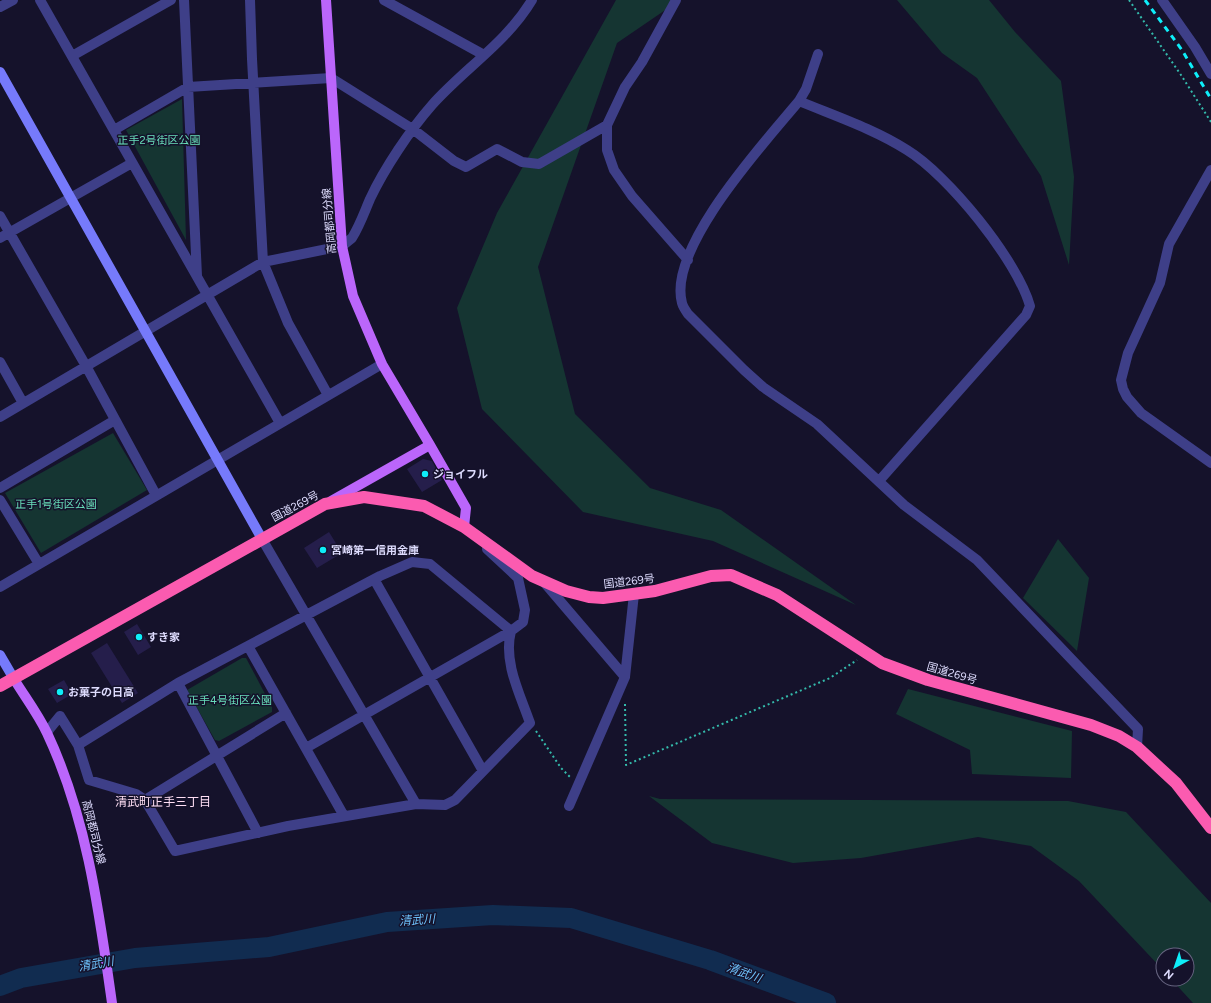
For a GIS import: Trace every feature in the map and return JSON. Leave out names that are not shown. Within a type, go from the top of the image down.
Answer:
[{"type":"highway","name":"国道269号","points":[[0,686],[325,504],[364,497],[424,506],[464,527],[532,576],[566,591],[589,597],[603,598],[655,591],[711,576],[731,575],[777,594],[882,663],[928,680],[1091,725],[1119,736],[1138,747],[1176,783],[1211,828]]},
{"type":"main road","name":"高岡都司分線","points":[[326,0],[342,246],[353,296],[382,364],[466,508],[464,527]]},
{"type":"main road","points":[[325,504],[430,445]]},
{"type":"main road","name":"高岡都司分線","points":[[14,679],[47,732],[73,796],[95,886],[112,1003]]},
{"type":"street","points":[[0,7],[13,0]]},
{"type":"street","points":[[40,0],[280,423]]},
{"type":"street","points":[[72,56],[171,0]]},
{"type":"street","points":[[184,0],[197,278]]},
{"type":"street","points":[[250,0],[263,262],[288,323],[328,395]]},
{"type":"street","points":[[384,0],[484,55]]},
{"type":"street","points":[[0,417],[263,262],[342,246],[352,238],[389,166],[431,106],[523,16],[532,0]]},
{"type":"street","points":[[676,0],[642,62],[625,87],[607,125],[606,150],[614,170],[632,196],[688,260]]},
{"type":"street","points":[[1162,0],[1211,74]]},
{"type":"street","points":[[818,54],[806,89],[799,101],[736,177],[707,219],[688,260],[681,290],[682,304],[688,314],[744,370],[764,387],[817,424],[904,505],[978,560],[1138,730],[1138,747]]},
{"type":"street","points":[[0,72],[262,538],[416,804]]},
{"type":"street","points":[[114,130],[188,87],[331,78],[414,130],[454,161],[466,167],[497,149],[522,162],[539,164],[607,125]]},
{"type":"street","points":[[799,101],[870,130],[908,150],[924,162],[942,178],[978,220],[1008,259],[1026,291],[1030,306],[1026,315],[879,481]]},
{"type":"street","points":[[0,238],[132,162]]},
{"type":"street","points":[[1211,170],[1169,244],[1160,284],[1128,353],[1121,380],[1127,398],[1142,413],[1211,463]]},
{"type":"street","points":[[0,216],[86,366],[156,496]]},
{"type":"street","points":[[0,362],[23,403]]},
{"type":"street","points":[[0,588],[382,364]]},
{"type":"street","points":[[0,488],[115,420]]},
{"type":"street","points":[[0,500],[39,564]]},
{"type":"street","points":[[306,748],[511,631],[523,622],[525,610],[518,578],[464,527]]},
{"type":"street","points":[[78,745],[178,683],[374,579],[412,562],[430,564],[511,631]]},
{"type":"street","points":[[374,579],[483,771]]},
{"type":"street","points":[[543,581],[625,677]]},
{"type":"street","points":[[569,806],[625,677],[634,594]]},
{"type":"street","points":[[47,732],[60,716],[78,745],[89,780],[136,794],[145,800],[175,851],[344,816],[416,804],[445,805],[455,800],[530,723],[510,663],[508,642],[511,631]]},
{"type":"street","points":[[248,646],[344,816]]},
{"type":"street","points":[[0,655],[14,679]]},
{"type":"street","points":[[178,683],[258,833]]},
{"type":"street","points":[[145,800],[286,713]]},
{"type":"path","points":[[1129,0],[1181,75],[1211,122]]},
{"type":"path","points":[[625,699],[626,765],[830,678],[866,653]]},
{"type":"path","points":[[530,723],[560,768],[578,785]]},
{"type":"green space","points":[[616,0],[680,0],[617,43],[538,267],[575,414],[650,488],[721,510],[856,605],[713,541],[583,512],[482,409],[457,308],[497,213]]},
{"type":"green space","points":[[897,0],[989,0],[1015,32],[1061,81],[1074,177],[1069,265],[1041,176],[977,78],[942,53]]},
{"type":"green space","name":"正手2号街区公園","points":[[182,99],[186,240],[126,130]]},
{"type":"green space","name":"正手1号街区公園","points":[[113,433],[147,490],[41,553],[5,493]]},
{"type":"green space","points":[[1058,539],[1089,578],[1077,651],[1023,598]]},
{"type":"green space","name":"正手4号街区公園","points":[[242,658],[246,658],[272,707],[272,712],[219,741],[215,740],[187,690]]},
{"type":"green space","points":[[908,689],[1072,731],[1071,778],[972,774],[970,750],[896,714]]},
{"type":"green space","points":[[649,796],[660,799],[1068,801],[1126,812],[1211,903],[1211,1003],[1193,1003],[1178,987],[1195,987],[1195,947],[1155,947],[1155,962],[1079,881],[1031,846],[978,837],[861,858],[793,863],[712,843]]},
{"type":"building","name":"ジョイフル","points":[[423,459],[432,461],[442,480],[422,492],[407,469]]},
{"type":"building","name":"宮崎第一信用金庫","points":[[329,532],[342,553],[317,568],[304,548]]},
{"type":"building","points":[[137,624],[151,647],[138,655],[124,632]]},
{"type":"building","points":[[107,643],[138,693],[122,703],[91,653]]},
{"type":"building","name":"お菓子の日高","points":[[64,680],[72,694],[57,703],[48,689]]},
{"type":"waterway","name":"清武川","points":[[0,986],[21,978],[135,958],[269,947],[387,922],[493,915],[571,918],[710,960],[826,1003]]},
{"type":"railway","points":[[1145,0],[1182,50],[1211,99]]},
{"type":"place","name":"ジョイフル","points":[[425,474]]},
{"type":"place","name":"宮崎第一信用金庫","points":[[323,550]]},
{"type":"place","name":"すき家","points":[[139,637]]},
{"type":"place","name":"お菓子の日高","points":[[60,692]]},
{"type":"district","name":"清武町正手三丁目","points":[[163,802]]}]
